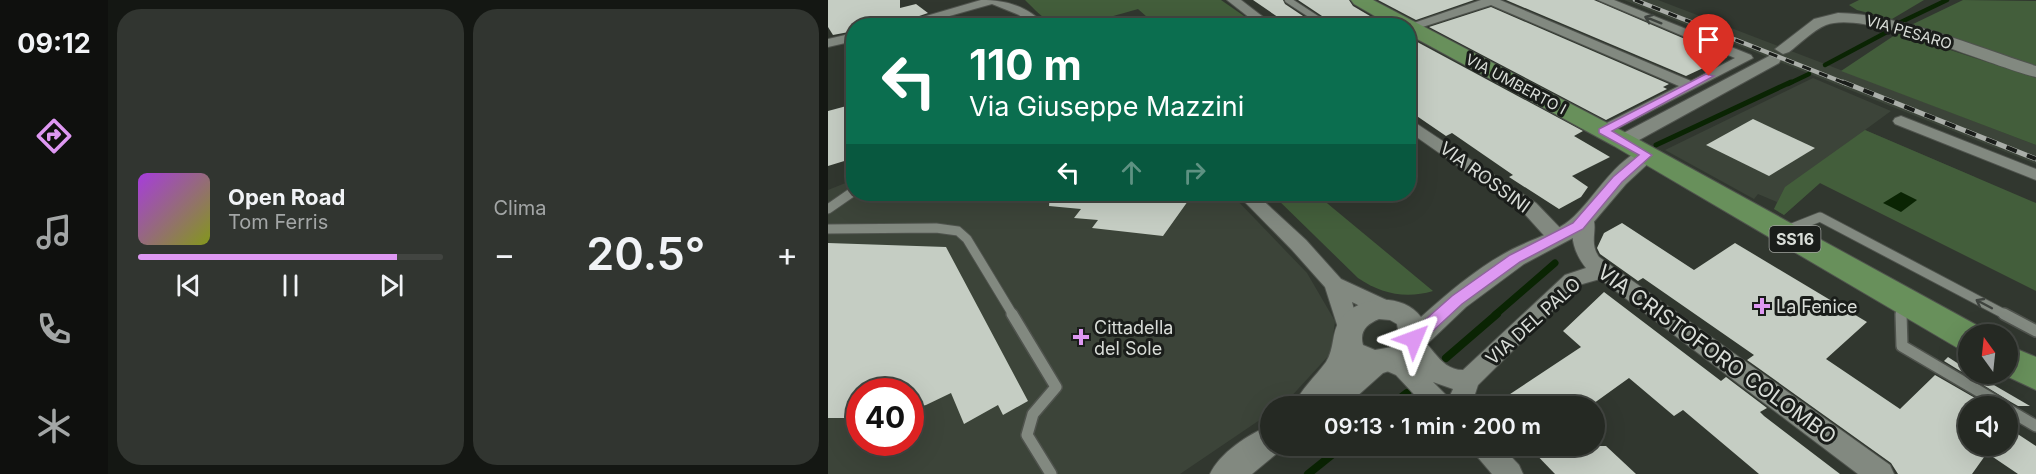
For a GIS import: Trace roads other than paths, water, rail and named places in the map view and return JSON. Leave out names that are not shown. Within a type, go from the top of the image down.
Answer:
[{"type":"main road","name":"VIA UMBERTO I","points":[[1360,0],[1394,18]]},
{"type":"main road","name":"VIA UMBERTO I","points":[[1416,30],[1624,142]]},
{"type":"main road","name":"SS16","points":[[1624,142],[1958,331]]},
{"type":"main road","points":[[2018,365],[2036,375]]},
{"type":"street","points":[[927,18],[993,0],[1023,12]]},
{"type":"street","points":[[1015,0],[1030,18]]},
{"type":"street","points":[[1233,0],[1258,18]]},
{"type":"street","points":[[1416,24],[1491,0],[1691,86]]},
{"type":"street","points":[[1337,396],[1382,361],[1403,354],[1457,300],[1515,258],[1557,237],[1585,219],[1618,179],[1624,142],[1691,86],[1746,58],[1604,0]]},
{"type":"street","name":"VIA PESARO","points":[[1624,142],[1778,54],[1819,22],[1838,17],[1854,17],[1905,29],[2036,72]]},
{"type":"street","points":[[828,43],[846,39]]},
{"type":"street","points":[[1901,121],[2036,175]]},
{"type":"street","name":"VIA ROSSINI","points":[[1416,129],[1529,207],[1557,237]]},
{"type":"street","points":[[1253,201],[1299,245],[1334,284],[1344,310],[1348,337],[1359,357],[1404,368],[1431,396]]},
{"type":"street","name":"VIA CRISTOFORO COLOMBO","points":[[1585,219],[1581,241],[1585,254],[1603,271],[1880,474]]},
{"type":"street","name":"VIA DEL PALO","points":[[1468,380],[1572,280],[1603,271]]},
{"type":"street","points":[[1334,284],[1391,310],[1411,322],[1414,341],[1441,376],[1449,380],[1468,380],[1462,396]]},
{"type":"street","points":[[1317,396],[1339,367],[1348,337],[1363,314],[1391,310],[1425,310],[1457,300]]},
{"type":"street","points":[[1227,474],[1260,448]]},
{"type":"street","points":[[1493,456],[1509,474]]},
{"type":"lane","points":[[1288,0],[1316,18]]},
{"type":"lane","points":[[828,209],[846,197]]},
{"type":"lane","points":[[1782,231],[1820,217],[2036,331]]},
{"type":"lane","points":[[828,229],[936,228],[958,231],[966,239],[1056,387],[1034,414],[1027,435],[1051,474]]},
{"type":"lane","points":[[1901,299],[1902,346],[1986,396]]},
{"type":"lane","points":[[2018,415],[2036,426]]},
{"type":"waterway","points":[[1899,23],[1947,0]]},
{"type":"waterway","points":[[1825,65],[1887,32]]},
{"type":"waterway","points":[[1788,84],[1809,74]]},
{"type":"waterway","points":[[1656,145],[1791,82]]},
{"type":"waterway","points":[[1495,315],[1555,263]]},
{"type":"waterway","points":[[1446,358],[1497,314]]},
{"type":"waterway","points":[[1403,396],[1407,393]]},
{"type":"waterway","points":[[1308,474],[1330,456]]},
{"type":"railway","points":[[1635,0],[1847,84]]},
{"type":"railway","points":[[1843,82],[2036,159]]},
{"type":"place","name":"La Fenice","points":[[1762,306]]},
{"type":"place","name":"Cittadella del Sole","points":[[1081,337]]}]
